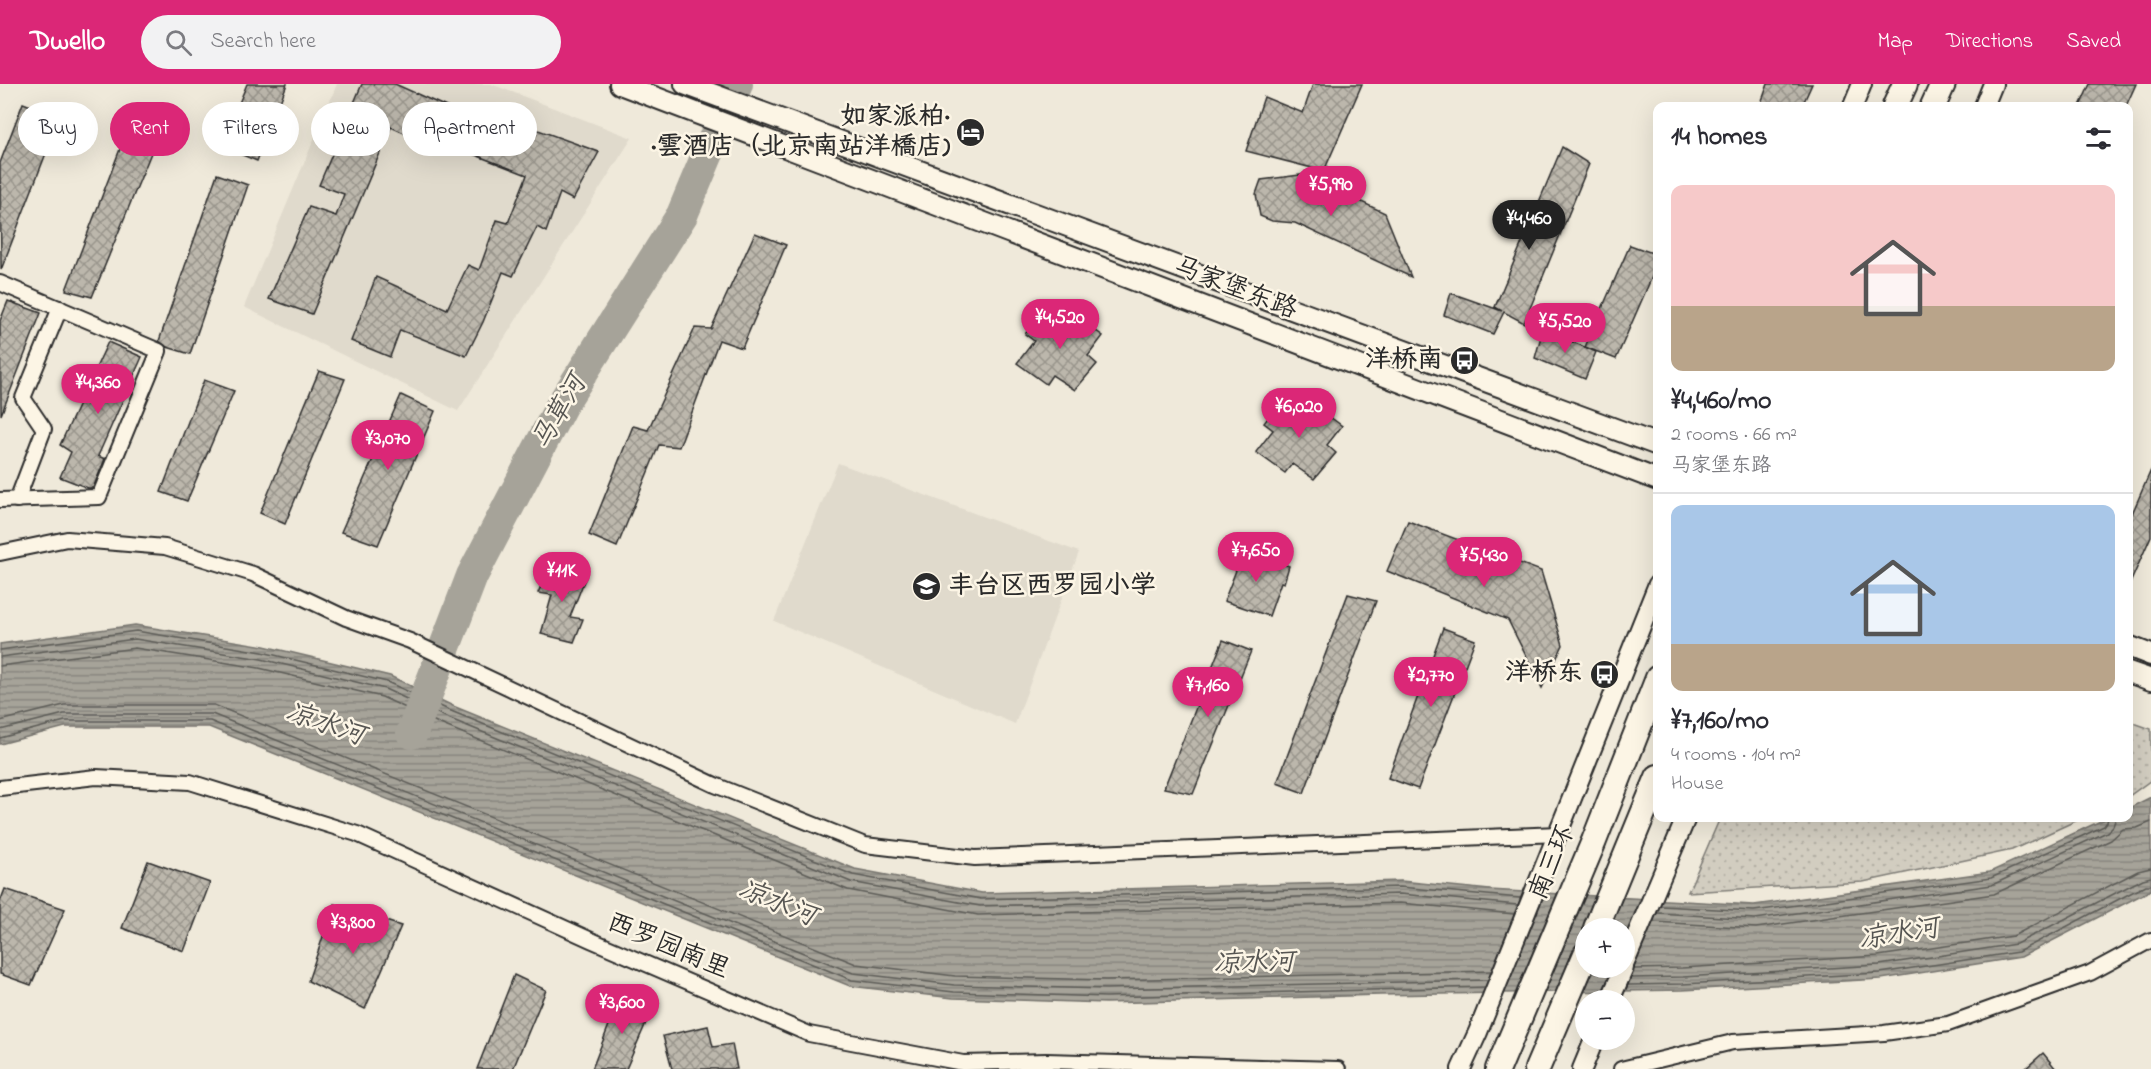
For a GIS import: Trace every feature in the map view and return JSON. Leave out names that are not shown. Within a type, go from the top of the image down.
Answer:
[{"type":"highway","points":[[1897,102],[1905,84]]},
{"type":"highway","points":[[1935,102],[1942,84]]},
{"type":"highway","name":"南三环","points":[[1498,1069],[1594,841],[1653,691]]},
{"type":"highway","points":[[1600,918],[1653,790]]},
{"type":"highway","points":[[1537,1069],[1576,978]]},
{"type":"main road","name":"马家堡东路","points":[[620,84],[793,148],[1653,478]]},
{"type":"main road","name":"马家堡东路","points":[[685,84],[1653,443]]},
{"type":"main road","points":[[2133,648],[2151,656]]},
{"type":"main road","points":[[2133,674],[2151,680]]},
{"type":"street","points":[[1855,102],[1862,84]]},
{"type":"street","points":[[1986,102],[1993,84]]},
{"type":"street","points":[[0,283],[159,351],[99,497],[0,500]]},
{"type":"street","points":[[17,500],[44,429],[23,398],[60,308]]},
{"type":"street","points":[[0,553],[68,539],[165,547],[253,574],[346,618],[410,641],[715,785],[865,845],[975,858],[1558,834]]},
{"type":"street","points":[[1461,1069],[1652,612]]},
{"type":"street","name":"西罗园南里","points":[[0,788],[96,777],[190,782],[357,834],[591,940],[808,1034],[963,1063],[1046,1062],[1338,1069]]},
{"type":"street","points":[[1635,940],[1684,822]]},
{"type":"street","points":[[1621,1069],[1733,1042],[1884,1033],[1948,1024],[2090,973],[2151,940]]},
{"type":"street","points":[[1582,1069],[1590,1050]]},
{"type":"shaded area","points":[[337,84],[491,84],[632,138],[458,411],[244,307],[311,146],[311,156],[390,156],[390,102],[329,102]]},
{"type":"shaded area","name":"丰台区西罗园小学","points":[[838,463],[1079,552],[1015,724],[774,621]]},
{"type":"shaded area","points":[[2133,723],[2151,729],[2151,780],[2133,793]]},
{"type":"shaded area","points":[[1718,822],[2073,822],[2012,850],[1863,882],[1688,892]]},
{"type":"water","name":"凉水河","points":[[135,625],[264,646],[390,676],[453,706],[855,869],[982,893],[1401,881],[1490,890],[1754,905],[1990,872],[2098,822],[2133,822],[2133,806],[2151,797],[2151,890],[2021,957],[1881,979],[1683,990],[1575,990],[1106,1003],[953,998],[850,986],[209,727],[65,727],[0,744],[0,644]]},
{"type":"building","points":[[247,84],[287,84],[280,102],[239,102]]},
{"type":"building","points":[[362,84],[395,84],[435,102],[402,102],[402,132],[391,127],[390,129],[390,102],[354,102]]},
{"type":"building","points":[[1313,84],[1362,84],[1324,171],[1246,151],[1264,97],[1303,113]]},
{"type":"building","points":[[1768,84],[1812,84],[1804,102],[1761,102]]},
{"type":"building","points":[[2090,84],[2136,84],[2128,102],[2082,102]]},
{"type":"building","points":[[18,116],[18,156],[45,156],[1,270],[0,163]]},
{"type":"building","points":[[537,130],[599,152],[573,200],[560,193],[546,232],[537,227],[513,276],[503,272],[483,322],[466,356],[400,330],[390,357],[351,341],[376,277],[447,309],[468,265],[479,270],[497,220],[508,223],[527,175],[478,156],[537,156]]},
{"type":"building","points":[[1562,147],[1589,164],[1524,323],[1504,312],[1493,334],[1444,315],[1451,293],[1502,311],[1495,307]]},
{"type":"building","points":[[117,156],[150,156],[92,297],[66,290]]},
{"type":"building","points":[[245,156],[259,156],[257,161]]},
{"type":"building","points":[[331,156],[379,156],[312,314],[269,299],[309,207],[336,216],[344,194],[319,185]]},
{"type":"building","points":[[1324,172],[1319,182],[1385,213],[1411,277],[1295,223],[1272,221],[1260,216],[1256,194],[1261,180]]},
{"type":"building","points":[[217,174],[248,185],[190,354],[167,347],[159,341]]},
{"type":"building","points":[[755,233],[786,245],[742,348],[719,340],[679,447],[659,445],[617,547],[589,535],[633,426],[648,430],[695,328],[711,329]]},
{"type":"building","points":[[1630,245],[1653,253],[1653,274],[1616,359],[1585,347]]},
{"type":"building","points":[[8,301],[41,313],[1,415],[0,321]]},
{"type":"building","points":[[1045,308],[1068,325],[1075,316],[1103,336],[1088,356],[1097,364],[1075,390],[1052,375],[1046,384],[1017,363],[1034,341],[1025,334]]},
{"type":"building","points":[[1543,329],[1596,352],[1585,379],[1535,358]]},
{"type":"building","points":[[108,342],[142,357],[98,456],[105,459],[93,488],[88,488],[60,477],[71,452],[60,445]]},
{"type":"building","points":[[319,371],[345,379],[285,524],[260,513]]},
{"type":"building","points":[[204,380],[234,391],[187,501],[161,492]]},
{"type":"building","points":[[401,395],[435,411],[378,545],[341,532]]},
{"type":"building","points":[[1284,397],[1307,414],[1314,405],[1342,426],[1327,445],[1336,453],[1314,479],[1292,464],[1285,473],[1256,452],[1273,430],[1264,423]]},
{"type":"building","points":[[2151,470],[2151,536],[2133,577],[2133,511]]},
{"type":"building","points":[[1408,521],[1541,571],[1563,645],[1542,688],[1508,620],[1387,571]]},
{"type":"building","points":[[1244,550],[1289,566],[1269,616],[1224,601]]},
{"type":"building","points":[[550,565],[586,576],[570,617],[583,619],[574,642],[541,634],[552,595],[538,593]]},
{"type":"building","points":[[1348,594],[1376,601],[1304,793],[1277,783]]},
{"type":"building","points":[[1443,628],[1475,640],[1418,789],[1388,778]]},
{"type":"building","points":[[1223,640],[1251,651],[1193,794],[1164,788]]},
{"type":"building","points":[[148,861],[210,883],[184,951],[122,928]]},
{"type":"building","points":[[5,889],[65,909],[31,985],[0,974],[0,902]]},
{"type":"building","points":[[334,904],[401,926],[365,1009],[308,981]]},
{"type":"building","points":[[514,975],[546,990],[513,1069],[477,1069]]},
{"type":"building","points":[[621,994],[652,1009],[626,1069],[592,1069]]},
{"type":"building","points":[[708,1026],[713,1047],[732,1044],[737,1069],[672,1069],[663,1036]]},
{"type":"building","points":[[2043,1053],[2056,1069],[2025,1069]]},
{"type":"waterway","name":"马草河","points":[[412,733],[472,576],[561,406],[682,215],[737,84]]},
{"type":"place","name":"如家派柏· ·雲酒店（北京南站洋橋店)","points":[[971,133]]},
{"type":"place","name":"洋桥南","points":[[1464,361]]},
{"type":"place","name":"丰台区西罗园小学","points":[[927,587]]},
{"type":"place","name":"洋桥东","points":[[1604,674]]}]
